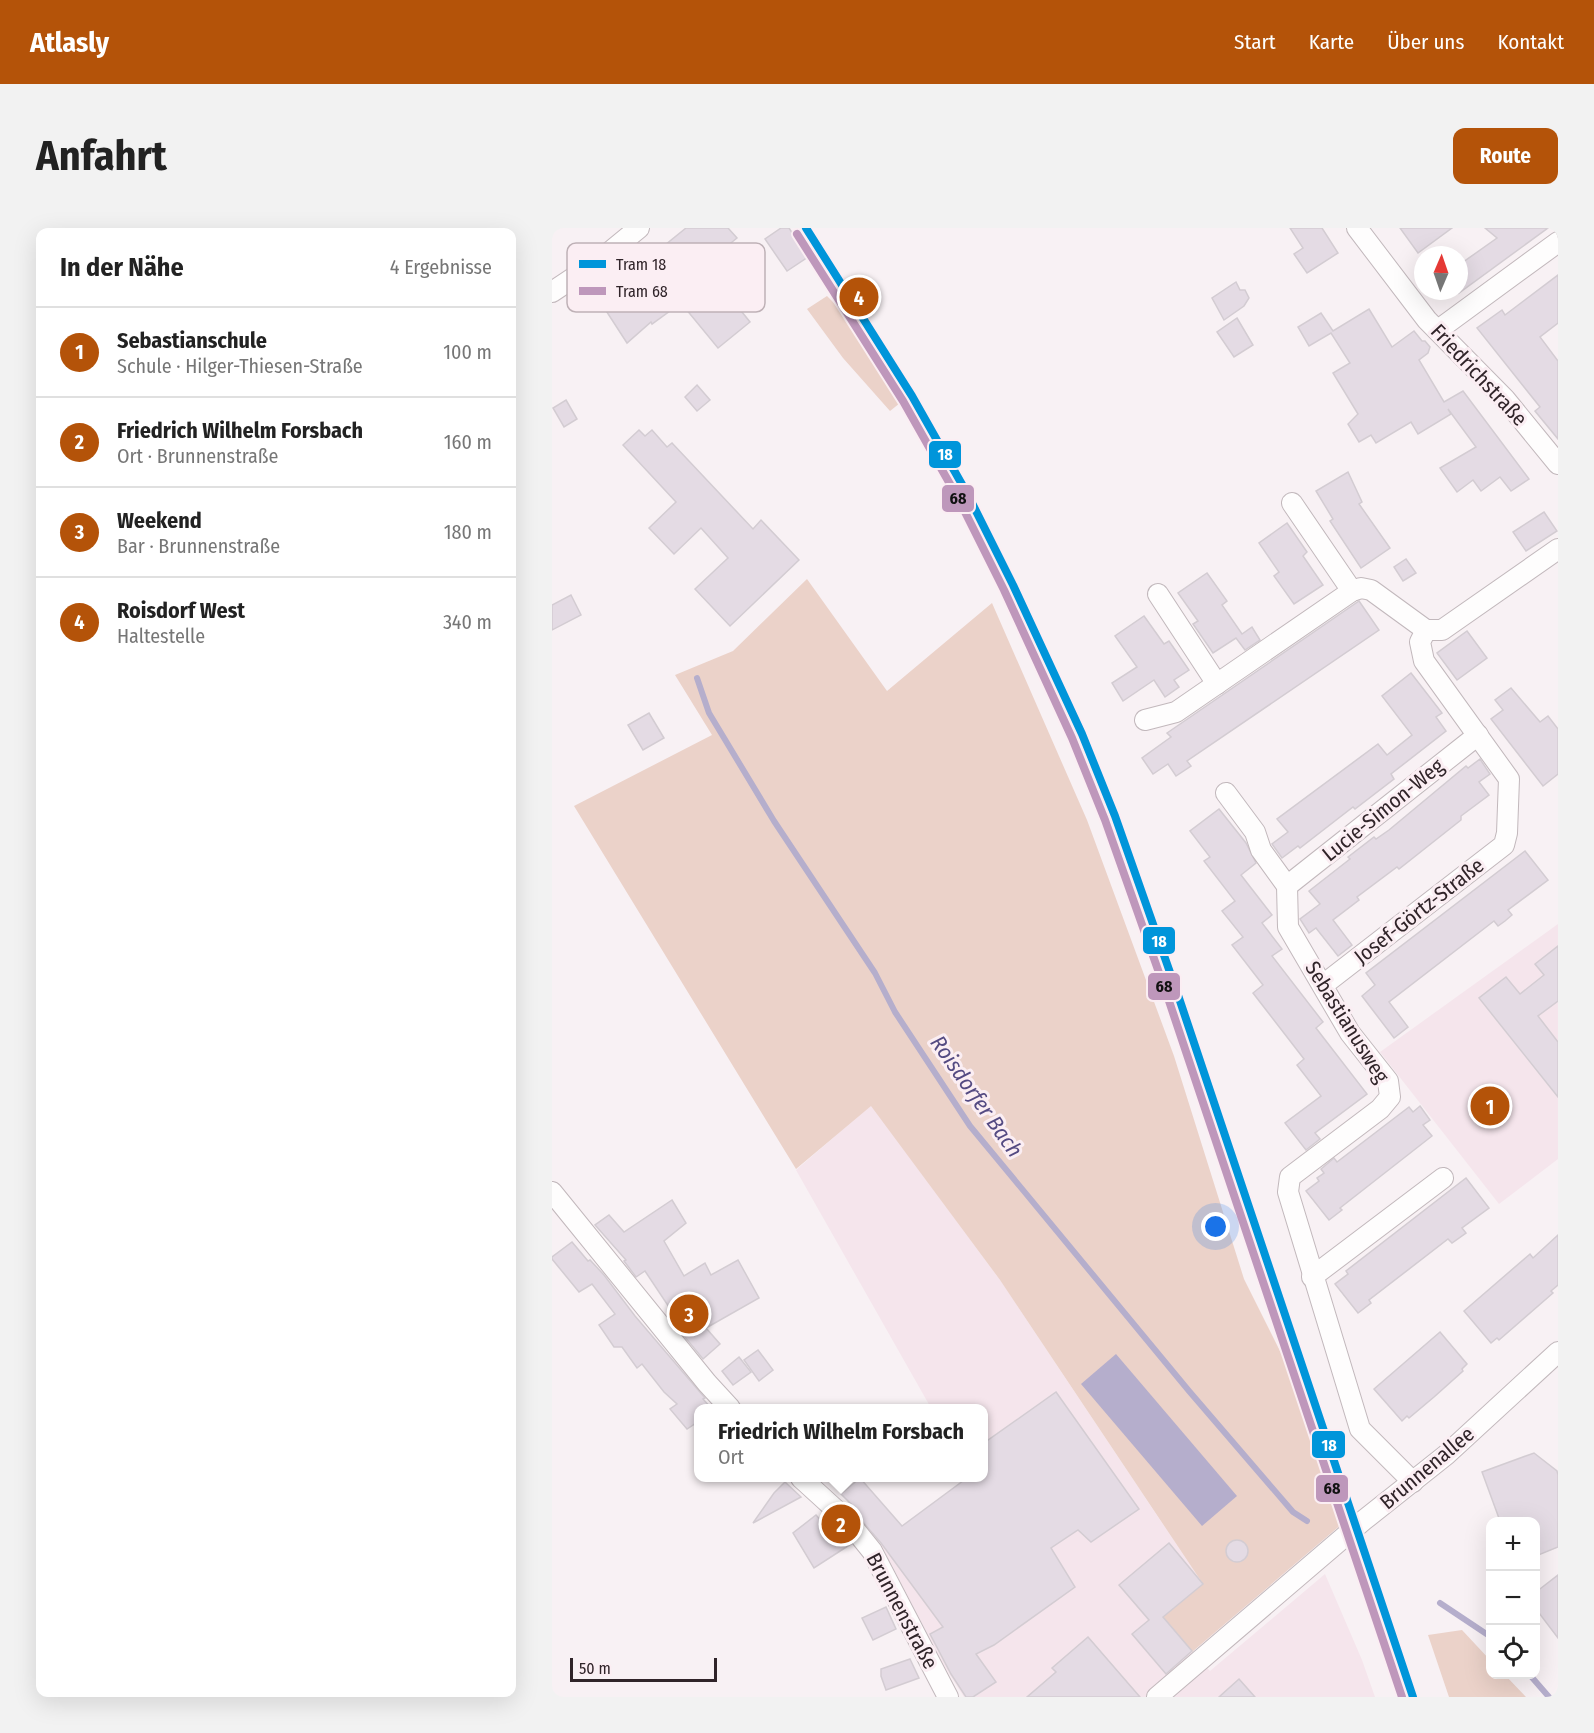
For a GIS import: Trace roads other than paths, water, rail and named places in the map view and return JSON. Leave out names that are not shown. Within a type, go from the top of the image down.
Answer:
[{"type":"street","points":[[621,243],[639,228]]},
{"type":"street","name":"Friedrichstraße","points":[[1357,228],[1427,320],[1505,399],[1558,464]]},
{"type":"street","points":[[1438,330],[1558,242]]},
{"type":"street","points":[[552,292],[567,282]]},
{"type":"street","points":[[1292,503],[1352,591]]},
{"type":"street","points":[[1145,720],[1176,712],[1352,591],[1361,588],[1371,590],[1426,630],[1442,630],[1558,549]]},
{"type":"street","points":[[1158,594],[1217,684]]},
{"type":"street","points":[[1426,630],[1420,642],[1424,661],[1478,735]]},
{"type":"street","name":"Josef-Görtz-Straße","points":[[1323,985],[1504,845],[1507,833],[1509,778],[1478,735]]},
{"type":"street","name":"Lucie-Simon-Weg","points":[[1287,886],[1478,735]]},
{"type":"street","points":[[1226,793],[1254,832],[1261,850],[1287,886]]},
{"type":"street","name":"Sebastianusweg","points":[[1287,886],[1288,927],[1350,1033],[1388,1081],[1390,1097],[1380,1109],[1290,1177],[1288,1192],[1360,1429],[1413,1482]]},
{"type":"street","points":[[1312,1277],[1443,1178]]},
{"type":"street","points":[[552,1192],[699,1374],[726,1404]]},
{"type":"street","name":"Brunnenallee","points":[[1157,1697],[1364,1520],[1413,1482],[1558,1352]]},
{"type":"street","name":"Brunnenstraße","points":[[805,1482],[847,1520],[872,1551],[945,1696]]},
{"type":"waterway","name":"Roisdorfer Bach","points":[[697,678],[709,713],[774,821],[875,973],[895,1012],[970,1126],[1189,1391],[1293,1512],[1307,1521]]},
{"type":"waterway","name":"Roisdorfer Bach","points":[[1440,1603],[1486,1634]]},
{"type":"waterway","name":"Roisdorfer Bach","points":[[1533,1679],[1549,1697]]},
{"type":"tram line","name":"18","points":[[806,228],[912,396],[968,495],[1013,585],[1082,734],[1115,816],[1179,998],[1413,1697]]},
{"type":"tram line","name":"68","points":[[797,234],[903,401],[959,500],[1004,590],[1072,738],[1105,820],[1169,1001],[1402,1697]]},
{"type":"place","name":"Roisdorf West","points":[[859,297]]},
{"type":"place","name":"Sebastianschule","points":[[1490,1106]]},
{"type":"place","name":"Weekend","points":[[689,1314]]},
{"type":"place","name":"Friedrich Wilhelm Forsbach","points":[[841,1524]]}]
